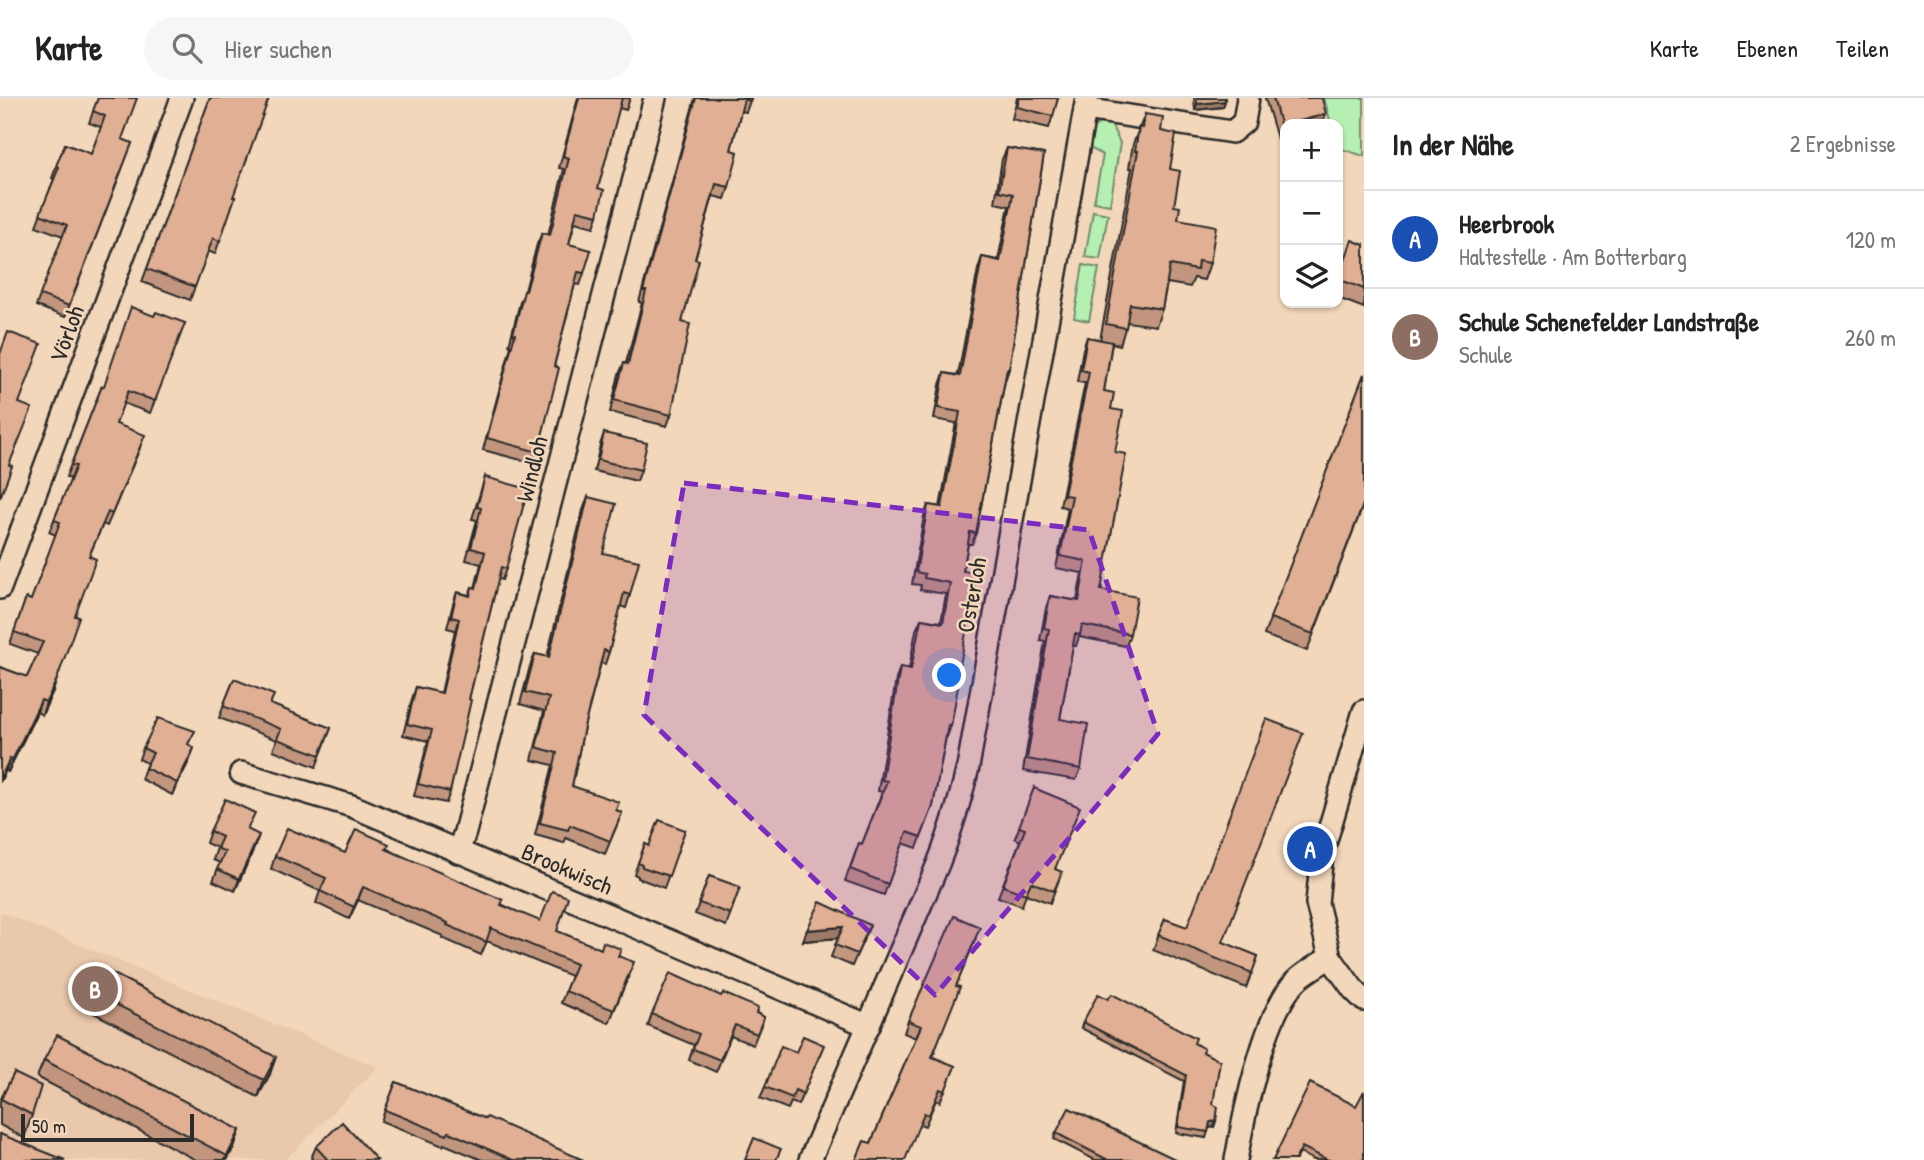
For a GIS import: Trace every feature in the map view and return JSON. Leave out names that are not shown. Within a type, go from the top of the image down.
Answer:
[{"type":"street","name":"Vörloh","points":[[0,587],[182,98]]},
{"type":"street","name":"Windloh","points":[[458,852],[655,98]]},
{"type":"street","points":[[1086,104],[1232,132],[1244,122],[1248,98]]},
{"type":"street","name":"Osterloh","points":[[810,1160],[948,842],[966,778],[1086,104]]},
{"type":"street","points":[[1364,711],[1322,854],[1317,903],[1330,957],[1364,1000]]},
{"type":"street","name":"Brookwisch","points":[[241,773],[352,806],[869,1026]]},
{"type":"street","points":[[1236,1160],[1266,1038],[1276,1010],[1295,981],[1330,957]]},
{"type":"highlighted area","points":[[684,483],[1089,530],[1158,734],[935,995],[644,715]]},
{"type":"shaded area","points":[[0,912],[378,1067],[285,1160],[0,1160]]},
{"type":"green space","points":[[1324,98],[1364,98],[1364,156],[1343,150],[1343,119],[1330,119]]},
{"type":"green space","points":[[1109,120],[1120,143],[1110,205],[1094,202],[1103,155],[1088,147],[1093,129],[1099,123]]},
{"type":"green space","points":[[1093,211],[1108,214],[1100,259],[1085,257]]},
{"type":"green space","points":[[1083,265],[1099,268],[1089,321],[1074,318]]},
{"type":"building","points":[[98,98],[137,98],[122,139],[132,143],[69,306],[40,295],[67,225],[40,214],[65,144],[91,154],[105,116],[93,111]]},
{"type":"building","points":[[210,98],[269,98],[220,241],[213,238],[195,287],[147,269]]},
{"type":"building","points":[[579,98],[622,98],[598,188],[604,190],[598,215],[577,210],[569,244],[591,250],[584,273],[578,272],[554,366],[559,368],[538,452],[487,438],[524,291],[542,233],[550,235],[569,158],[563,156]]},
{"type":"building","points":[[696,98],[751,98],[750,101],[744,99],[731,150],[738,152],[729,187],[716,184],[695,259],[699,260],[682,322],[690,324],[671,415],[614,400],[624,363],[628,364],[646,291],[643,291]]},
{"type":"building","points":[[1019,98],[1058,98],[1053,116],[1017,107]]},
{"type":"building","points":[[1197,98],[1225,98],[1225,101],[1197,104]]},
{"type":"building","points":[[1273,98],[1322,98],[1326,114],[1308,119],[1280,119],[1280,123]]},
{"type":"building","points":[[1145,114],[1163,117],[1161,131],[1176,134],[1170,169],[1180,171],[1174,206],[1180,207],[1178,219],[1216,226],[1210,263],[1198,261],[1197,270],[1170,265],[1162,309],[1130,304],[1126,328],[1106,324],[1138,151],[1135,151],[1139,127],[1142,128]]},
{"type":"building","points":[[1007,148],[1044,154],[1009,369],[976,533],[970,532],[963,571],[977,573],[951,726],[948,725],[933,806],[921,837],[907,832],[888,884],[850,869],[887,781],[882,780],[900,667],[911,669],[921,619],[943,623],[950,583],[924,578],[925,574],[916,572],[928,505],[942,507],[960,412],[938,408],[944,373],[960,376],[982,257],[1000,261],[1013,194],[999,191]]},
{"type":"building","points":[[1352,240],[1364,245],[1364,289],[1343,281],[1343,265]]},
{"type":"building","points":[[131,307],[154,316],[156,312],[185,323],[155,401],[128,391],[116,424],[145,435],[112,514],[108,512],[89,556],[96,559],[75,616],[79,617],[57,679],[46,702],[41,700],[13,759],[10,758],[0,779],[0,667],[27,677],[43,642],[14,632],[26,598],[31,600],[60,522],[54,520],[76,466],[71,465],[104,386]]},
{"type":"building","points":[[8,332],[41,344],[19,403],[32,408],[9,465],[12,466],[0,498],[0,354]]},
{"type":"building","points":[[1087,337],[1112,342],[1104,391],[1114,393],[1111,409],[1123,411],[1115,452],[1126,454],[1101,590],[1137,597],[1130,634],[1082,625],[1080,635],[1075,634],[1060,719],[1088,724],[1081,769],[1027,759],[1049,629],[1044,628],[1050,596],[1079,601],[1086,561],[1060,556],[1072,496],[1064,495],[1089,372],[1081,370]]},
{"type":"building","points":[[1364,374],[1364,502],[1313,634],[1270,618]]},
{"type":"building","points":[[604,433],[647,443],[641,470],[598,460]]},
{"type":"building","points":[[485,477],[528,489],[506,569],[501,567],[450,792],[418,784],[432,730],[407,724],[416,687],[442,693],[459,619],[451,617],[457,592],[470,596],[472,587],[476,588],[485,552],[471,548]]},
{"type":"building","points":[[588,497],[616,504],[603,553],[639,561],[630,595],[624,593],[609,652],[604,650],[572,786],[619,802],[616,810],[622,813],[610,841],[570,825],[568,830],[540,823],[557,753],[536,747],[549,698],[525,692],[535,654],[549,657]]},
{"type":"building","points":[[234,679],[274,695],[270,704],[331,728],[320,755],[277,739],[281,729],[223,706]]},
{"type":"building","points":[[158,718],[195,731],[188,744],[194,748],[177,783],[145,768],[153,753],[143,748]]},
{"type":"building","points":[[1266,719],[1303,733],[1223,942],[1258,956],[1252,973],[1158,935],[1165,919],[1187,927]]},
{"type":"building","points":[[1034,788],[1080,807],[1055,869],[1062,872],[1054,891],[1031,882],[1026,894],[1003,886],[1025,829],[1019,827]]},
{"type":"building","points":[[225,799],[255,813],[247,829],[259,835],[239,879],[217,869],[225,852],[217,848],[222,837],[210,831]]},
{"type":"building","points":[[659,820],[685,830],[669,876],[642,867],[638,863],[645,844],[649,846]]},
{"type":"building","points":[[287,828],[345,853],[356,829],[389,844],[386,849],[503,900],[501,905],[540,921],[552,891],[568,897],[557,931],[601,949],[603,942],[621,949],[618,956],[634,962],[614,1010],[565,991],[576,964],[491,928],[486,942],[363,887],[354,907],[320,891],[326,878],[275,856]]},
{"type":"building","points":[[709,876],[740,887],[730,914],[699,903]]},
{"type":"building","points":[[820,902],[870,925],[857,954],[835,945],[843,927],[807,930]]},
{"type":"building","points":[[954,916],[980,927],[932,1057],[955,1066],[945,1091],[940,1089],[929,1115],[924,1113],[905,1160],[856,1160],[864,1141],[871,1143],[921,1026],[908,1021]]},
{"type":"building","points":[[96,965],[276,1057],[264,1080],[84,988]]},
{"type":"building","points":[[670,973],[721,996],[723,993],[758,1008],[756,1013],[764,1017],[757,1034],[735,1025],[720,1060],[693,1049],[699,1034],[652,1014]]},
{"type":"building","points":[[1098,994],[1108,999],[1112,994],[1196,1038],[1194,1043],[1204,1049],[1203,1052],[1220,1061],[1213,1104],[1218,1107],[1216,1121],[1210,1122],[1208,1132],[1178,1127],[1186,1075],[1083,1022]]},
{"type":"building","points":[[57,1035],[240,1130],[227,1156],[44,1060]]},
{"type":"building","points":[[803,1036],[824,1045],[803,1094],[795,1090],[792,1098],[765,1087],[781,1046],[796,1052]]},
{"type":"building","points":[[14,1073],[41,1086],[32,1115],[1,1099]]},
{"type":"building","points":[[396,1082],[486,1119],[487,1117],[583,1160],[513,1160],[449,1132],[447,1135],[385,1110]]},
{"type":"building","points":[[1310,1083],[1356,1106],[1364,1091],[1364,1160],[1328,1160],[1302,1147],[1295,1160],[1273,1160]]},
{"type":"building","points":[[1069,1108],[1177,1160],[1108,1160],[1056,1133]]},
{"type":"building","points":[[342,1122],[377,1160],[328,1160],[316,1147]]},
{"type":"building","points":[[0,1134],[65,1160],[0,1160]]},
{"type":"building","points":[[754,1138],[781,1149],[776,1160],[745,1160]]},
{"type":"place","name":"Heerbrook","points":[[1310,849]]},
{"type":"place","name":"Schule Schenefelder Landstraße","points":[[95,989]]}]
